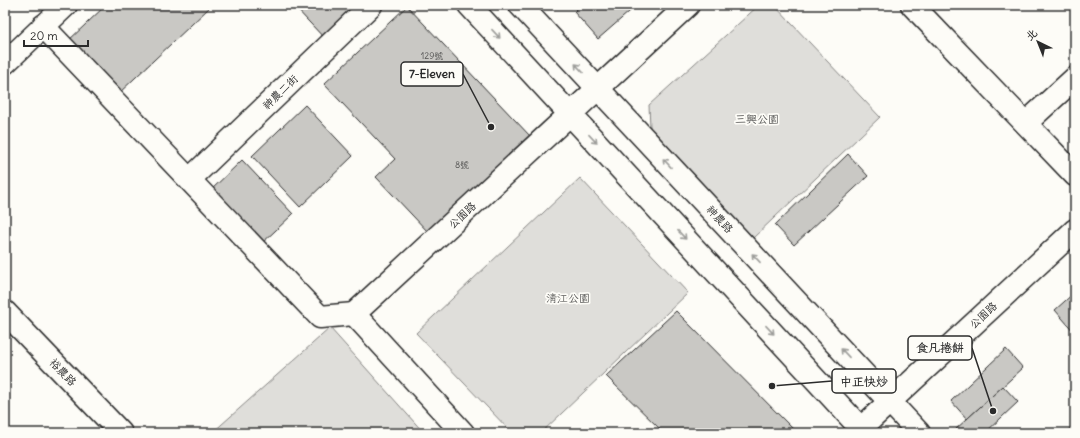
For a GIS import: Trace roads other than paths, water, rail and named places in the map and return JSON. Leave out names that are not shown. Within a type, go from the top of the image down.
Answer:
[{"type":"street","points":[[5,63],[66,5]]},
{"type":"street","name":"神農二街","points":[[190,179],[371,5]]},
{"type":"street","points":[[469,5],[860,432]]},
{"type":"street","name":"神農路","points":[[520,5],[919,433]]},
{"type":"street","name":"公園路","points":[[354,314],[688,5]]},
{"type":"street","points":[[912,5],[1075,175]]},
{"type":"street","points":[[43,26],[320,317],[354,314],[463,433]]},
{"type":"street","points":[[1026,123],[1075,78]]},
{"type":"street","name":"公園路","points":[[860,432],[890,402],[1075,230]]},
{"type":"street","name":"裕農路","points":[[5,312],[121,433]]},
{"type":"place","name":"7-Eleven","points":[[491,127]]},
{"type":"place","name":"中正快炒","points":[[772,386]]},
{"type":"place","name":"食凡捲餅","points":[[993,411]]},
{"type":"park label","name":"三興公園","points":[[757,119]]},
{"type":"park label","name":"清江公園","points":[[568,298]]}]
